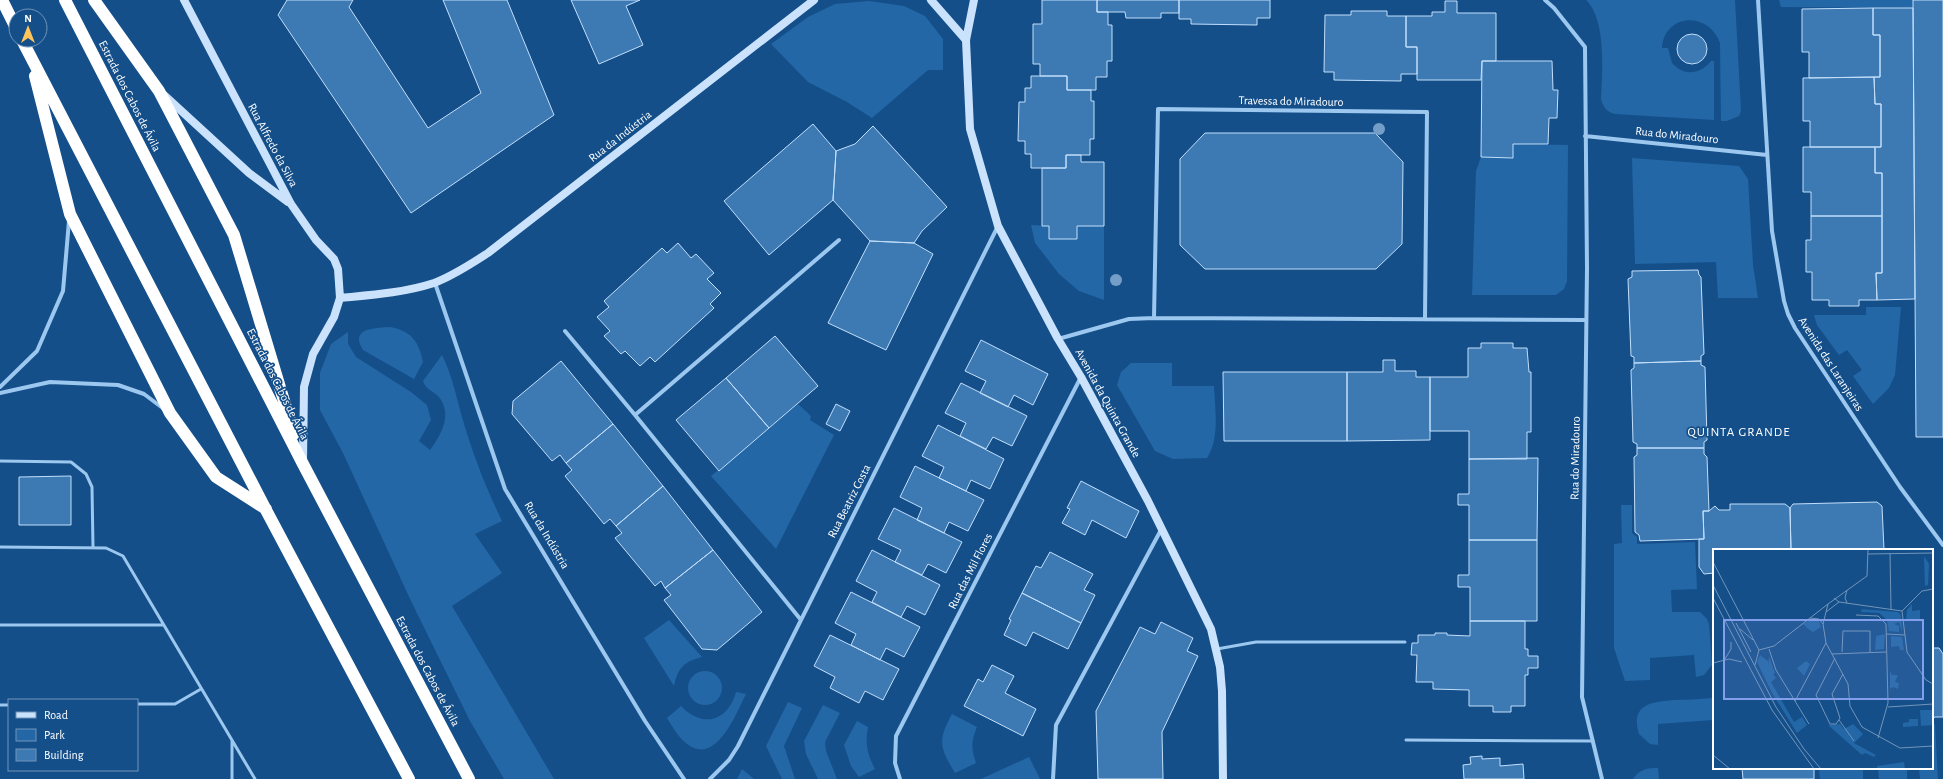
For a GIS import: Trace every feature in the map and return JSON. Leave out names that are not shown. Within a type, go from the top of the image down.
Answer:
[{"type":"highway","points":[[2,0],[8,12]]},
{"type":"highway","name":"Estrada dos Cabos de Ávila","points":[[65,0],[303,464],[469,779]]},
{"type":"highway","points":[[94,0],[159,91],[234,235],[303,464]]},
{"type":"highway","points":[[26,48],[266,510],[409,779]]},
{"type":"highway","points":[[30,55],[70,214],[170,413],[216,477],[266,510]]},
{"type":"street","name":"Rua Alfredo da Silva","points":[[184,0],[290,204],[316,240],[334,259],[338,269],[340,298]]},
{"type":"street","name":"Rua da Indústria","points":[[340,298],[399,292],[435,282],[464,268],[488,253],[814,0]]},
{"type":"street","points":[[931,0],[966,40]]},
{"type":"street","name":"Avenida da Quinta Grande","points":[[974,0],[966,40],[970,130],[998,226],[1162,528],[1211,629],[1217,649],[1222,691],[1223,779]]},
{"type":"street","name":"Rua do Miradouro","points":[[1545,0],[1554,8],[1584,47],[1586,320],[1582,697],[1602,779]]},
{"type":"street","name":"Avenida das Laranjeiras","points":[[1758,0],[1772,231],[1784,301],[1789,318],[1900,487],[1943,545]]},
{"type":"street","points":[[159,91],[249,173],[290,204]]},
{"type":"street","name":"Travessa do Miradouro","points":[[1154,318],[1158,109],[1427,112],[1425,318]]},
{"type":"street","name":"Rua do Miradouro","points":[[1585,136],[1767,155]]},
{"type":"street","points":[[0,387],[37,351],[63,291],[70,214]]},
{"type":"street","name":"Rua Beatriz Costa","points":[[710,779],[729,760],[738,746],[998,226]]},
{"type":"street","points":[[636,415],[839,240]]},
{"type":"street","name":"Rua da Indústria","points":[[435,282],[504,489],[645,721],[684,779]]},
{"type":"street","points":[[303,464],[304,387],[313,354],[334,317],[340,298]]},
{"type":"street","points":[[1058,339],[1128,319],[1154,318],[1425,318],[1586,320]]},
{"type":"street","points":[[565,331],[636,415],[801,620]]},
{"type":"street","name":"Rua das Mil Flores","points":[[900,779],[895,763],[896,736],[1081,377]]},
{"type":"street","points":[[0,394],[50,382],[118,384],[144,394],[170,413]]},
{"type":"street","points":[[1053,779],[1056,725],[1162,528]]},
{"type":"lane","points":[[0,461],[71,462],[86,474],[92,487],[93,547]]},
{"type":"lane","points":[[0,547],[93,547],[106,548],[123,556],[255,779]]},
{"type":"lane","points":[[0,625],[163,625]]},
{"type":"lane","points":[[1217,649],[1256,642],[1405,642]]},
{"type":"lane","points":[[138,704],[175,704],[202,689]]},
{"type":"lane","points":[[232,739],[232,779]]},
{"type":"lane","points":[[1406,740],[1593,741]]},
{"type":"green space","points":[[1586,0],[1735,0],[1741,111],[1739,116],[1727,121],[1721,121],[1720,43],[1714,32],[1706,25],[1697,21],[1687,20],[1670,28],[1665,37],[1662,48],[1668,48],[1672,63],[1687,72],[1702,69],[1711,61],[1714,61],[1714,120],[1615,114],[1608,111],[1601,100],[1602,48],[1600,34],[1593,9]]},
{"type":"green space","points":[[1779,0],[1913,0],[1913,8],[1781,7]]},
{"type":"green space","points":[[869,1],[904,6],[925,16],[943,39],[943,70],[928,70],[872,118],[847,102],[808,82],[771,44],[808,17],[835,4]]},
{"type":"green space","points":[[1513,144],[1568,145],[1567,281],[1564,289],[1556,295],[1472,295],[1476,171],[1481,157],[1513,158]]},
{"type":"green space","points":[[1632,158],[1739,166],[1748,179],[1753,265],[1758,298],[1718,298],[1716,262],[1635,264]]},
{"type":"green space","points":[[1031,225],[1049,226],[1050,239],[1077,239],[1077,226],[1104,226],[1104,300],[1079,291],[1059,274],[1035,243]]},
{"type":"green space","points":[[1866,307],[1901,307],[1895,375],[1889,388],[1873,404],[1853,376],[1862,370],[1847,350],[1839,355],[1817,325],[1814,315],[1866,315]]},
{"type":"green space","points":[[390,327],[409,334],[419,348],[423,362],[414,379],[363,350],[359,337],[361,333],[371,329]]},
{"type":"green space","points":[[348,332],[348,344],[356,357],[411,392],[427,405],[431,420],[419,441],[430,450],[442,430],[445,409],[438,396],[427,388],[423,381],[442,355],[451,378],[475,457],[502,521],[475,534],[502,573],[452,606],[554,779],[504,779],[470,721],[411,601],[343,453],[320,410],[320,373],[331,344]]},
{"type":"green space","points":[[1131,363],[1172,363],[1172,386],[1214,386],[1216,423],[1214,442],[1207,458],[1173,459],[1155,451],[1117,385],[1121,372]]},
{"type":"green space","points":[[798,404],[811,416],[810,420],[834,435],[776,549],[711,476]]},
{"type":"green space","points":[[1621,505],[1632,505],[1632,533],[1637,537],[1637,544],[1695,542],[1697,589],[1671,590],[1672,612],[1700,612],[1707,619],[1709,624],[1712,665],[1704,675],[1696,677],[1694,655],[1650,658],[1650,680],[1625,681],[1614,648],[1614,544],[1622,543]]},
{"type":"green space","points":[[669,620],[702,657],[690,661],[682,667],[677,675],[674,686],[644,638]]},
{"type":"green space","points":[[708,671],[717,676],[721,681],[721,695],[717,700],[712,704],[702,705],[698,704],[689,695],[688,685],[689,681],[698,672]]},
{"type":"green space","points":[[736,692],[746,694],[737,713],[724,735],[707,749],[697,749],[683,741],[667,718],[681,706],[698,718],[714,718],[727,710]]},
{"type":"green space","points":[[1712,698],[1713,720],[1658,724],[1658,745],[1650,744],[1639,734],[1637,716],[1645,706],[1666,701]]},
{"type":"green space","points":[[788,702],[802,708],[784,746],[795,779],[782,779],[766,746]]},
{"type":"green space","points":[[823,705],[840,713],[825,742],[826,751],[837,779],[818,779],[806,754],[804,741]]},
{"type":"green space","points":[[952,714],[977,727],[972,745],[976,763],[955,773],[946,757],[942,744],[944,731]]},
{"type":"green space","points":[[857,721],[868,727],[867,748],[875,769],[859,777],[851,766],[844,745]]},
{"type":"green space","points":[[1933,724],[1935,724],[1938,779],[1920,779],[1919,769],[1933,769]]},
{"type":"green space","points":[[1029,757],[1040,779],[981,779]]},
{"type":"green space","points":[[1658,768],[1659,779],[1633,779],[1638,773],[1644,770]]},
{"type":"green space","points":[[742,769],[754,779],[737,779]]},
{"type":"green space","points":[[1819,769],[1863,769],[1863,779],[1820,779]]},
{"type":"green space","points":[[1878,769],[1907,769],[1907,779],[1879,779]]},
{"type":"building","points":[[287,0],[353,0],[349,7],[428,128],[481,93],[443,0],[507,0],[554,115],[411,213],[278,15]]},
{"type":"building","points":[[571,0],[640,0],[626,6],[643,45],[599,64]]},
{"type":"building","points":[[1042,0],[1097,0],[1097,12],[1108,12],[1108,25],[1112,25],[1112,61],[1107,61],[1107,77],[1096,77],[1096,90],[1067,90],[1067,76],[1040,76],[1040,64],[1033,64],[1033,24],[1042,24]]},
{"type":"building","points":[[1097,0],[1179,0],[1179,13],[1161,13],[1161,18],[1126,18],[1125,12],[1097,12]]},
{"type":"building","points":[[1179,0],[1270,0],[1270,18],[1257,18],[1257,25],[1191,24],[1191,19],[1179,19]]},
{"type":"building","points":[[1913,0],[1943,0],[1943,437],[1916,437]]},
{"type":"building","points":[[1445,1],[1457,1],[1457,13],[1496,13],[1496,61],[1482,61],[1481,80],[1417,80],[1417,47],[1406,47],[1406,16],[1432,16],[1432,12],[1445,12]]},
{"type":"building","points":[[1873,8],[1873,35],[1880,35],[1880,77],[1809,78],[1809,52],[1802,52],[1802,9]]},
{"type":"building","points":[[1873,8],[1913,8],[1915,299],[1877,300],[1876,273],[1882,273],[1882,173],[1875,173],[1875,147],[1881,147],[1881,104],[1875,104],[1874,77],[1880,77],[1880,35],[1873,35]]},
{"type":"building","points":[[1351,11],[1387,11],[1387,16],[1406,16],[1406,47],[1417,47],[1417,74],[1401,74],[1401,81],[1334,80],[1334,72],[1324,72],[1325,15],[1351,15]]},
{"type":"building","points":[[1692,34],[1698,35],[1706,43],[1706,55],[1698,63],[1692,64],[1686,63],[1678,55],[1677,49],[1678,43],[1686,35]]},
{"type":"building","points":[[1482,61],[1552,61],[1553,90],[1558,90],[1557,118],[1549,118],[1548,144],[1513,144],[1513,158],[1481,157]]},
{"type":"building","points":[[1031,76],[1067,76],[1067,90],[1091,90],[1091,101],[1094,101],[1094,139],[1090,139],[1090,155],[1066,155],[1066,168],[1031,168],[1031,154],[1025,154],[1025,141],[1018,141],[1019,102],[1025,102],[1025,88],[1031,88]]},
{"type":"building","points":[[1874,77],[1875,104],[1881,104],[1881,147],[1810,147],[1810,121],[1803,121],[1803,78]]},
{"type":"building","points":[[813,124],[836,151],[833,200],[769,255],[724,201]]},
{"type":"building","points":[[873,126],[947,207],[922,231],[914,243],[870,241],[833,200],[836,151],[855,144]]},
{"type":"building","points":[[1205,133],[1375,133],[1403,162],[1402,244],[1376,269],[1205,269],[1180,245],[1180,159]]},
{"type":"building","points":[[1803,147],[1875,147],[1875,173],[1882,173],[1882,216],[1811,216],[1811,192],[1803,192]]},
{"type":"building","points":[[1066,155],[1081,155],[1081,162],[1104,162],[1104,226],[1077,226],[1077,239],[1049,239],[1049,226],[1042,226],[1042,168],[1066,168]]},
{"type":"building","points":[[1811,216],[1882,216],[1882,273],[1876,273],[1877,300],[1859,300],[1859,306],[1829,306],[1829,300],[1812,300],[1812,272],[1806,272],[1806,240],[1811,240]]},
{"type":"building","points":[[870,241],[914,243],[933,254],[886,350],[828,323]]},
{"type":"building","points":[[678,243],[691,258],[696,254],[714,273],[707,279],[721,293],[710,304],[714,308],[655,362],[650,357],[640,366],[625,351],[621,354],[604,336],[610,331],[597,317],[609,307],[604,301],[662,248],[667,253]]},
{"type":"building","points":[[1698,270],[1701,277],[1704,354],[1701,356],[1701,361],[1634,363],[1634,357],[1631,356],[1628,279],[1632,277],[1632,271]]},
{"type":"building","points":[[775,336],[818,386],[769,428],[726,378]]},
{"type":"building","points":[[981,340],[1048,374],[1033,405],[1014,395],[1008,407],[980,393],[986,381],[965,371]]},
{"type":"building","points":[[1481,343],[1513,343],[1513,348],[1527,348],[1529,372],[1531,372],[1531,432],[1527,432],[1527,459],[1469,459],[1469,431],[1430,431],[1430,377],[1468,377],[1468,348],[1481,348]]},
{"type":"building","points":[[1383,360],[1395,360],[1395,371],[1416,371],[1416,377],[1430,377],[1430,440],[1347,441],[1347,372],[1383,372]]},
{"type":"building","points":[[561,361],[613,424],[566,463],[560,455],[552,461],[512,414],[513,401]]},
{"type":"building","points":[[1701,361],[1701,365],[1705,367],[1707,440],[1704,442],[1704,448],[1637,448],[1637,444],[1633,442],[1631,370],[1634,368],[1634,363]]},
{"type":"building","points":[[1223,372],[1347,372],[1347,441],[1224,441]]},
{"type":"building","points":[[726,378],[769,428],[719,471],[676,420]]},
{"type":"building","points":[[961,383],[1027,416],[1012,446],[993,437],[986,449],[960,436],[966,423],[945,413]]},
{"type":"building","points":[[836,404],[850,411],[840,431],[826,424]]},
{"type":"building","points":[[613,424],[663,486],[616,526],[610,519],[604,524],[565,476],[572,470],[566,463]]},
{"type":"building","points":[[938,425],[1004,459],[990,489],[971,480],[966,491],[939,478],[944,467],[922,456]]},
{"type":"building","points":[[1637,448],[1704,448],[1704,454],[1707,457],[1709,511],[1703,511],[1704,539],[1640,541],[1639,535],[1635,532],[1634,457],[1637,455]]},
{"type":"building","points":[[1538,458],[1537,540],[1469,540],[1469,505],[1458,505],[1458,494],[1469,494],[1469,459]]},
{"type":"building","points":[[915,466],[984,500],[968,531],[949,522],[944,533],[917,520],[922,508],[900,497]]},
{"type":"building","points":[[71,476],[71,525],[19,525],[19,477]]},
{"type":"building","points":[[1081,481],[1139,511],[1126,538],[1092,520],[1085,535],[1062,523],[1070,509],[1067,508]]},
{"type":"building","points":[[663,486],[713,550],[665,588],[661,581],[655,586],[615,538],[622,533],[616,526]]},
{"type":"building","points":[[1877,502],[1882,506],[1884,549],[1791,549],[1790,508],[1793,504]]},
{"type":"building","points":[[1730,504],[1785,504],[1790,508],[1791,549],[1713,549],[1713,573],[1704,574],[1699,567],[1699,539],[1704,539],[1703,511],[1709,511],[1715,506],[1719,510],[1730,510]]},
{"type":"building","points":[[894,508],[962,542],[946,573],[928,564],[922,575],[895,562],[901,550],[878,539]]},
{"type":"building","points":[[1469,540],[1537,540],[1537,621],[1470,621],[1470,587],[1458,587],[1458,575],[1469,575]]},
{"type":"building","points":[[713,550],[762,612],[717,650],[702,649],[664,600],[671,595],[665,588]]},
{"type":"building","points":[[872,550],[940,585],[925,615],[907,606],[901,617],[872,602],[877,592],[856,581]]},
{"type":"building","points":[[1050,552],[1093,574],[1084,590],[1095,595],[1081,623],[1022,593],[1036,566],[1041,568]]},
{"type":"building","points":[[851,592],[920,627],[904,657],[886,648],[880,660],[851,645],[856,634],[835,623]]},
{"type":"building","points":[[1022,593],[1081,623],[1068,649],[1033,632],[1026,646],[1004,635],[1011,620],[1009,619]]},
{"type":"building","points":[[1470,621],[1525,621],[1525,649],[1528,649],[1528,656],[1538,656],[1538,668],[1528,668],[1528,675],[1525,675],[1525,706],[1511,706],[1511,712],[1493,712],[1493,706],[1469,706],[1469,690],[1433,689],[1433,682],[1416,682],[1417,655],[1411,655],[1412,643],[1418,643],[1418,635],[1447,633],[1447,635],[1470,636]]},
{"type":"building","points":[[1161,622],[1193,638],[1187,651],[1198,656],[1162,732],[1163,779],[1098,779],[1096,711],[1140,627],[1155,634]]},
{"type":"building","points":[[830,635],[899,669],[883,700],[865,691],[859,703],[830,688],[835,677],[814,666]]},
{"type":"building","points":[[1933,648],[1939,648],[1943,654],[1943,717],[1933,718]]},
{"type":"building","points":[[992,665],[1014,676],[1005,693],[1036,709],[1023,736],[964,706],[978,679],[983,682]]},
{"type":"building","points":[[1482,756],[1482,759],[1500,758],[1500,766],[1523,764],[1524,779],[1464,779],[1463,765],[1471,764],[1470,757]]},
{"type":"building","points":[[1742,769],[1814,769],[1814,779],[1743,779]]},
{"type":"district","name":"QUINTA GRANDE","points":[[1739,432]]}]
